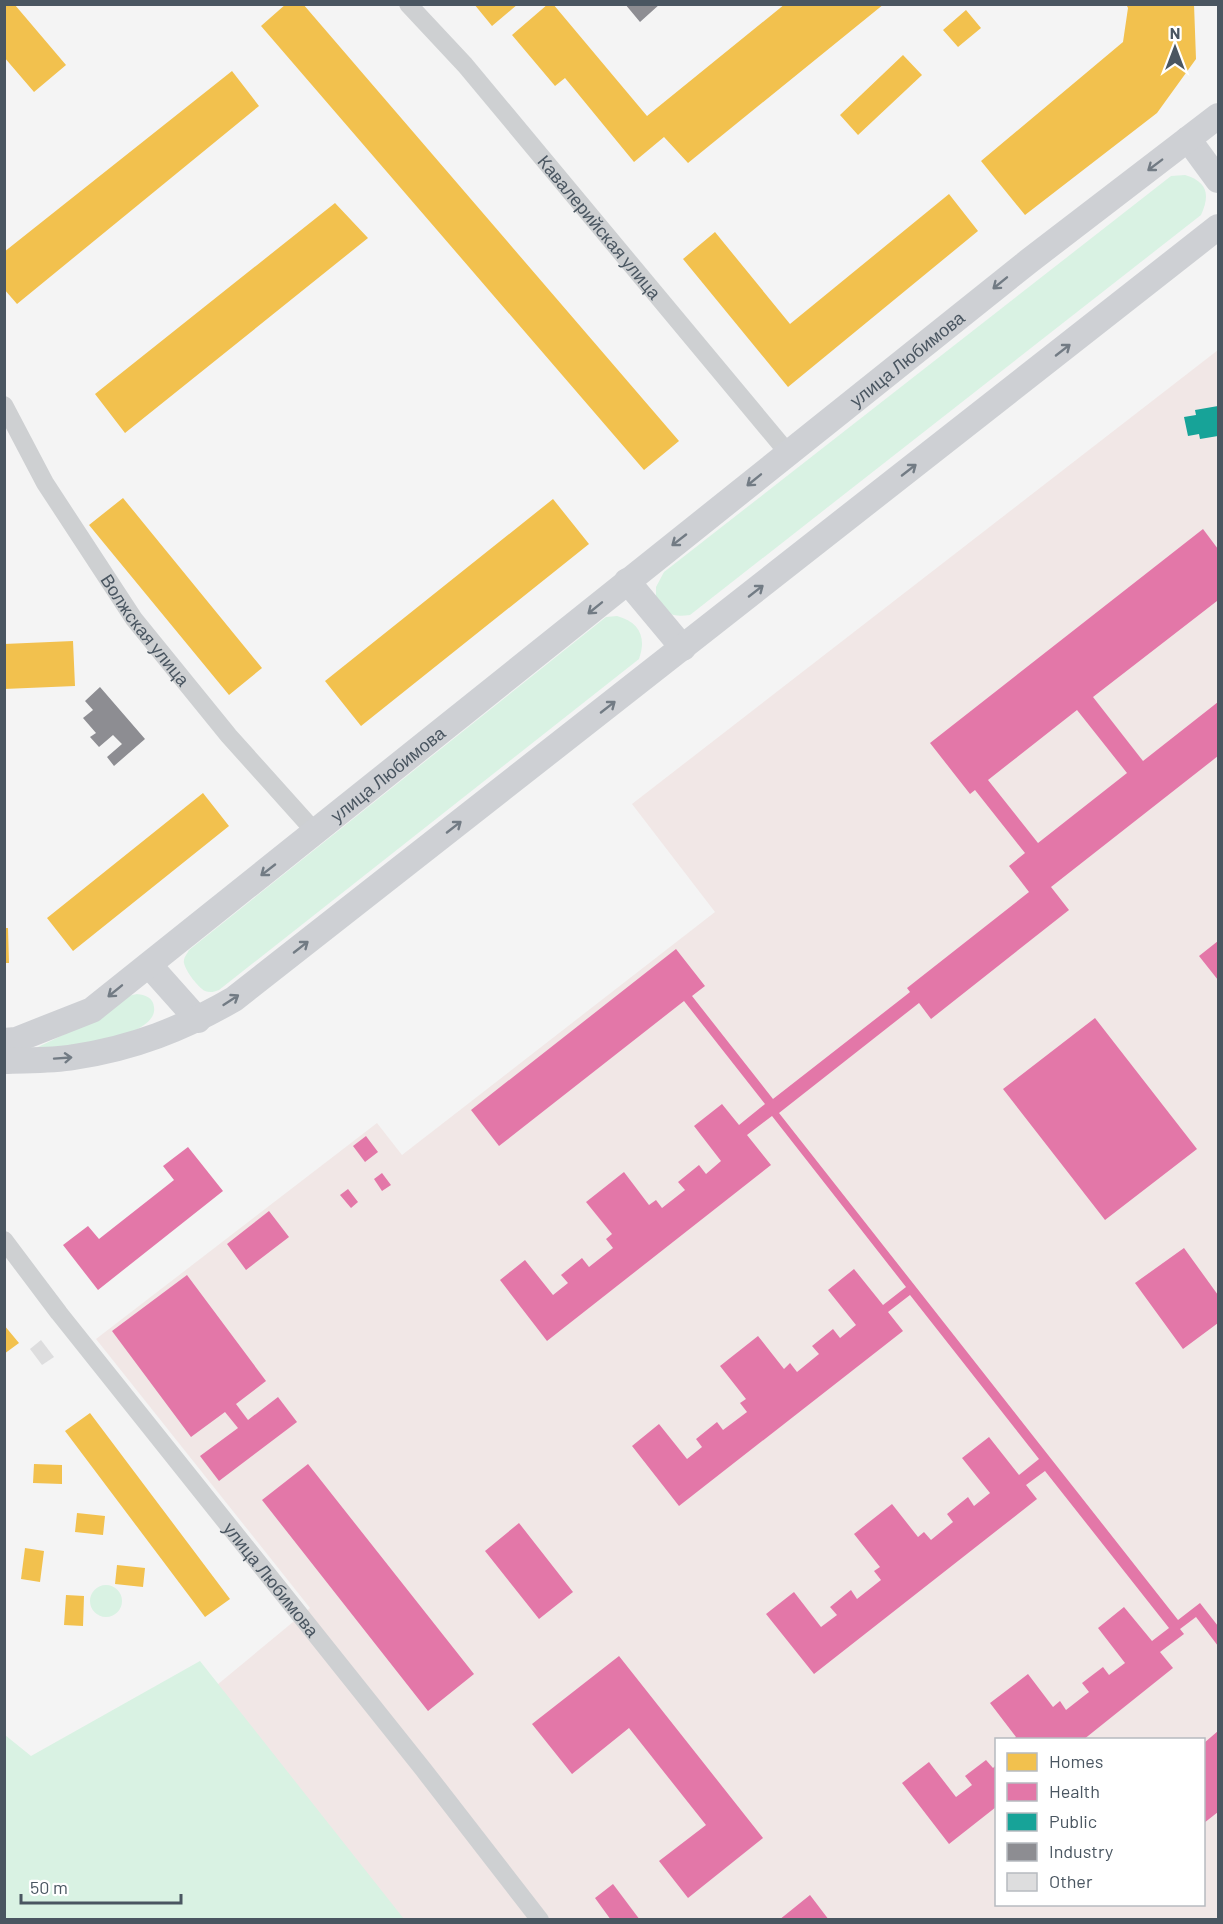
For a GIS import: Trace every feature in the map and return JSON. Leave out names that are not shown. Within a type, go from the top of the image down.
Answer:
[{"type":"main road","name":"улица Любимова","points":[[4,1041],[16,1040],[92,1010],[1029,261],[1218,117]]},
{"type":"main road","points":[[1188,139],[1218,180]]},
{"type":"main road","points":[[4,1061],[72,1058],[120,1049],[198,1020],[243,992],[1218,227]]},
{"type":"main road","points":[[627,581],[683,648]]},
{"type":"main road","points":[[149,965],[198,1020]]},
{"type":"street","name":"Кавалерийская улица","points":[[408,4],[465,65],[788,453]]},
{"type":"street","name":"Волжская улица","points":[[4,405],[45,483],[134,619],[229,736],[308,824],[314,834]]},
{"type":"street","name":"улица Любимова","points":[[4,1240],[59,1313],[423,1769],[540,1920]]},
{"type":"shaded area","points":[[1218,350],[1218,1919],[371,1919],[200,1699],[310,1608],[96,1339],[377,1123],[402,1155],[715,912],[632,804]]},
{"type":"green space","points":[[1185,175],[1198,181],[1205,190],[1206,201],[1201,215],[690,615],[671,614],[656,603],[656,587],[664,572],[1171,176]]},
{"type":"green space","points":[[617,616],[636,626],[642,644],[639,659],[219,990],[207,992],[196,983],[184,963],[189,950],[606,617]]},
{"type":"green space","points":[[137,994],[150,999],[154,1007],[151,1018],[141,1027],[106,1040],[86,1044],[38,1047],[63,1035],[128,996]]},
{"type":"green space","points":[[106,1585],[117,1590],[122,1601],[117,1612],[106,1617],[95,1612],[90,1601],[95,1590]]},
{"type":"green space","points":[[200,1661],[404,1919],[5,1919],[5,1735],[31,1756]]},
{"type":"building: Homes","points":[[286,4],[303,4],[679,441],[644,470],[261,26]]},
{"type":"building: Homes","points":[[474,4],[518,4],[492,26]]},
{"type":"building: Homes","points":[[548,4],[553,4],[647,116],[785,4],[884,4],[688,163],[664,137],[634,162],[565,78],[555,86],[512,35]]},
{"type":"building: Homes","points":[[1126,4],[1194,4],[1196,59],[1157,113],[1025,215],[981,161],[1123,42],[1128,8]]},
{"type":"building: Homes","points":[[4,5],[15,5],[66,65],[34,92],[4,57]]},
{"type":"building: Homes","points":[[966,10],[981,28],[958,47],[943,30]]},
{"type":"building: Homes","points":[[903,55],[922,75],[858,135],[840,115]]},
{"type":"building: Homes","points":[[232,71],[259,106],[17,304],[4,289],[4,252]]},
{"type":"building: Homes","points":[[949,194],[978,231],[788,387],[683,259],[715,232],[790,324]]},
{"type":"building: Homes","points":[[335,203],[368,238],[125,433],[95,394]]},
{"type":"building: Homes","points":[[123,498],[262,668],[229,695],[89,525]]},
{"type":"building: Homes","points":[[553,499],[589,544],[361,726],[325,681]]},
{"type":"building: Homes","points":[[73,641],[75,686],[4,689],[4,644]]},
{"type":"building: Homes","points":[[203,793],[229,826],[73,951],[47,918]]},
{"type":"building: Homes","points":[[4,928],[8,928],[9,963],[4,963]]},
{"type":"building: Homes","points":[[4,1325],[19,1343],[4,1354]]},
{"type":"building: Homes","points":[[90,1413],[230,1599],[205,1617],[65,1431]]},
{"type":"building: Homes","points":[[34,1464],[62,1465],[62,1484],[33,1483]]},
{"type":"building: Homes","points":[[77,1513],[105,1516],[103,1535],[75,1532]]},
{"type":"building: Homes","points":[[25,1548],[44,1551],[40,1582],[21,1579]]},
{"type":"building: Homes","points":[[117,1565],[145,1568],[143,1587],[115,1584]]},
{"type":"building: Homes","points":[[66,1595],[84,1596],[83,1626],[64,1625]]},
{"type":"building: Health","points":[[1203,529],[1218,549],[1218,603],[1217,601],[1093,697],[1143,761],[1218,702],[1218,756],[1051,887],[1069,910],[931,1019],[919,1003],[779,1113],[1178,1620],[1200,1603],[1218,1626],[1218,1646],[1196,1617],[1180,1629],[1184,1634],[1160,1652],[1173,1668],[1086,1738],[1015,1738],[990,1703],[1028,1674],[1053,1707],[1060,1701],[1066,1710],[1089,1692],[1082,1683],[1103,1667],[1109,1675],[1125,1663],[1098,1628],[1124,1607],[1152,1641],[1169,1628],[1045,1471],[1026,1485],[1037,1499],[814,1674],[766,1614],[794,1592],[821,1627],[837,1615],[830,1607],[851,1590],[857,1599],[881,1580],[874,1571],[880,1567],[854,1534],[892,1504],[918,1537],[924,1532],[931,1540],[953,1522],[947,1514],[968,1497],[974,1506],[990,1493],[962,1458],[989,1437],[1019,1475],[1039,1459],[910,1295],[888,1312],[903,1331],[679,1506],[632,1446],[659,1424],[687,1459],[702,1447],[696,1439],[717,1422],[723,1430],[747,1412],[740,1403],[746,1399],[720,1366],[758,1336],[784,1369],[790,1363],[797,1372],[819,1354],[812,1346],[833,1329],[840,1338],[856,1325],[828,1290],[854,1269],[883,1305],[906,1287],[772,1116],[747,1135],[771,1165],[547,1341],[500,1280],[525,1260],[553,1295],[568,1283],[561,1275],[582,1258],[589,1267],[613,1248],[606,1239],[612,1234],[586,1202],[624,1172],[649,1205],[656,1200],[662,1208],[685,1190],[678,1182],[699,1165],[706,1174],[721,1161],[694,1126],[722,1104],[739,1125],[765,1104],[684,1001],[499,1146],[471,1110],[676,949],[705,986],[692,996],[773,1099],[910,992],[907,988],[1029,892],[1009,866],[1025,853],[975,790],[970,794],[930,743]],"holes":[[[1077,710],[1127,773],[1038,843],[988,780]]]},
{"type":"building: Health","points":[[1218,941],[1218,980],[1199,956]]},
{"type":"building: Health","points":[[1095,1018],[1197,1149],[1105,1220],[1003,1089]]},
{"type":"building: Health","points":[[366,1136],[378,1152],[365,1162],[353,1146]]},
{"type":"building: Health","points":[[188,1147],[223,1191],[98,1290],[63,1245],[88,1226],[99,1239],[174,1180],[163,1166]]},
{"type":"building: Health","points":[[382,1173],[391,1185],[382,1191],[374,1179]]},
{"type":"building: Health","points":[[348,1189],[358,1202],[351,1208],[340,1195]]},
{"type":"building: Health","points":[[269,1211],[289,1237],[246,1270],[227,1244]]},
{"type":"building: Health","points":[[1184,1248],[1218,1295],[1218,1323],[1183,1349],[1135,1283]]},
{"type":"building: Health","points":[[187,1275],[266,1381],[236,1404],[248,1420],[278,1397],[297,1422],[219,1481],[200,1456],[238,1428],[225,1412],[191,1437],[112,1331]]},
{"type":"building: Health","points":[[308,1464],[474,1674],[428,1711],[262,1500]]},
{"type":"building: Health","points":[[519,1523],[573,1592],[539,1619],[485,1551]]},
{"type":"building: Health","points":[[619,1656],[763,1838],[688,1898],[659,1861],[706,1825],[629,1728],[572,1774],[532,1724]]},
{"type":"building: Health","points":[[1218,1731],[1218,1812],[1205,1822],[1205,1742]]},
{"type":"building: Health","points":[[986,1760],[993,1768],[995,1766],[995,1808],[949,1844],[902,1783],[929,1762],[956,1797],[972,1785],[965,1776]]},
{"type":"building: Health","points":[[613,1884],[640,1920],[611,1920],[595,1898]]},
{"type":"building: Health","points":[[810,1895],[829,1920],[779,1920]]},
{"type":"building: Public","points":[[1218,406],[1218,436],[1200,439],[1199,434],[1188,436],[1184,417],[1196,415],[1195,410]]},
{"type":"building: Industry","points":[[625,4],[660,4],[640,22]]},
{"type":"building: Industry","points":[[100,687],[145,739],[114,766],[107,757],[122,744],[113,735],[99,747],[90,737],[96,733],[83,718],[93,710],[85,701]]},
{"type":"building: Other","points":[[41,1340],[54,1357],[42,1365],[30,1349]]}]
